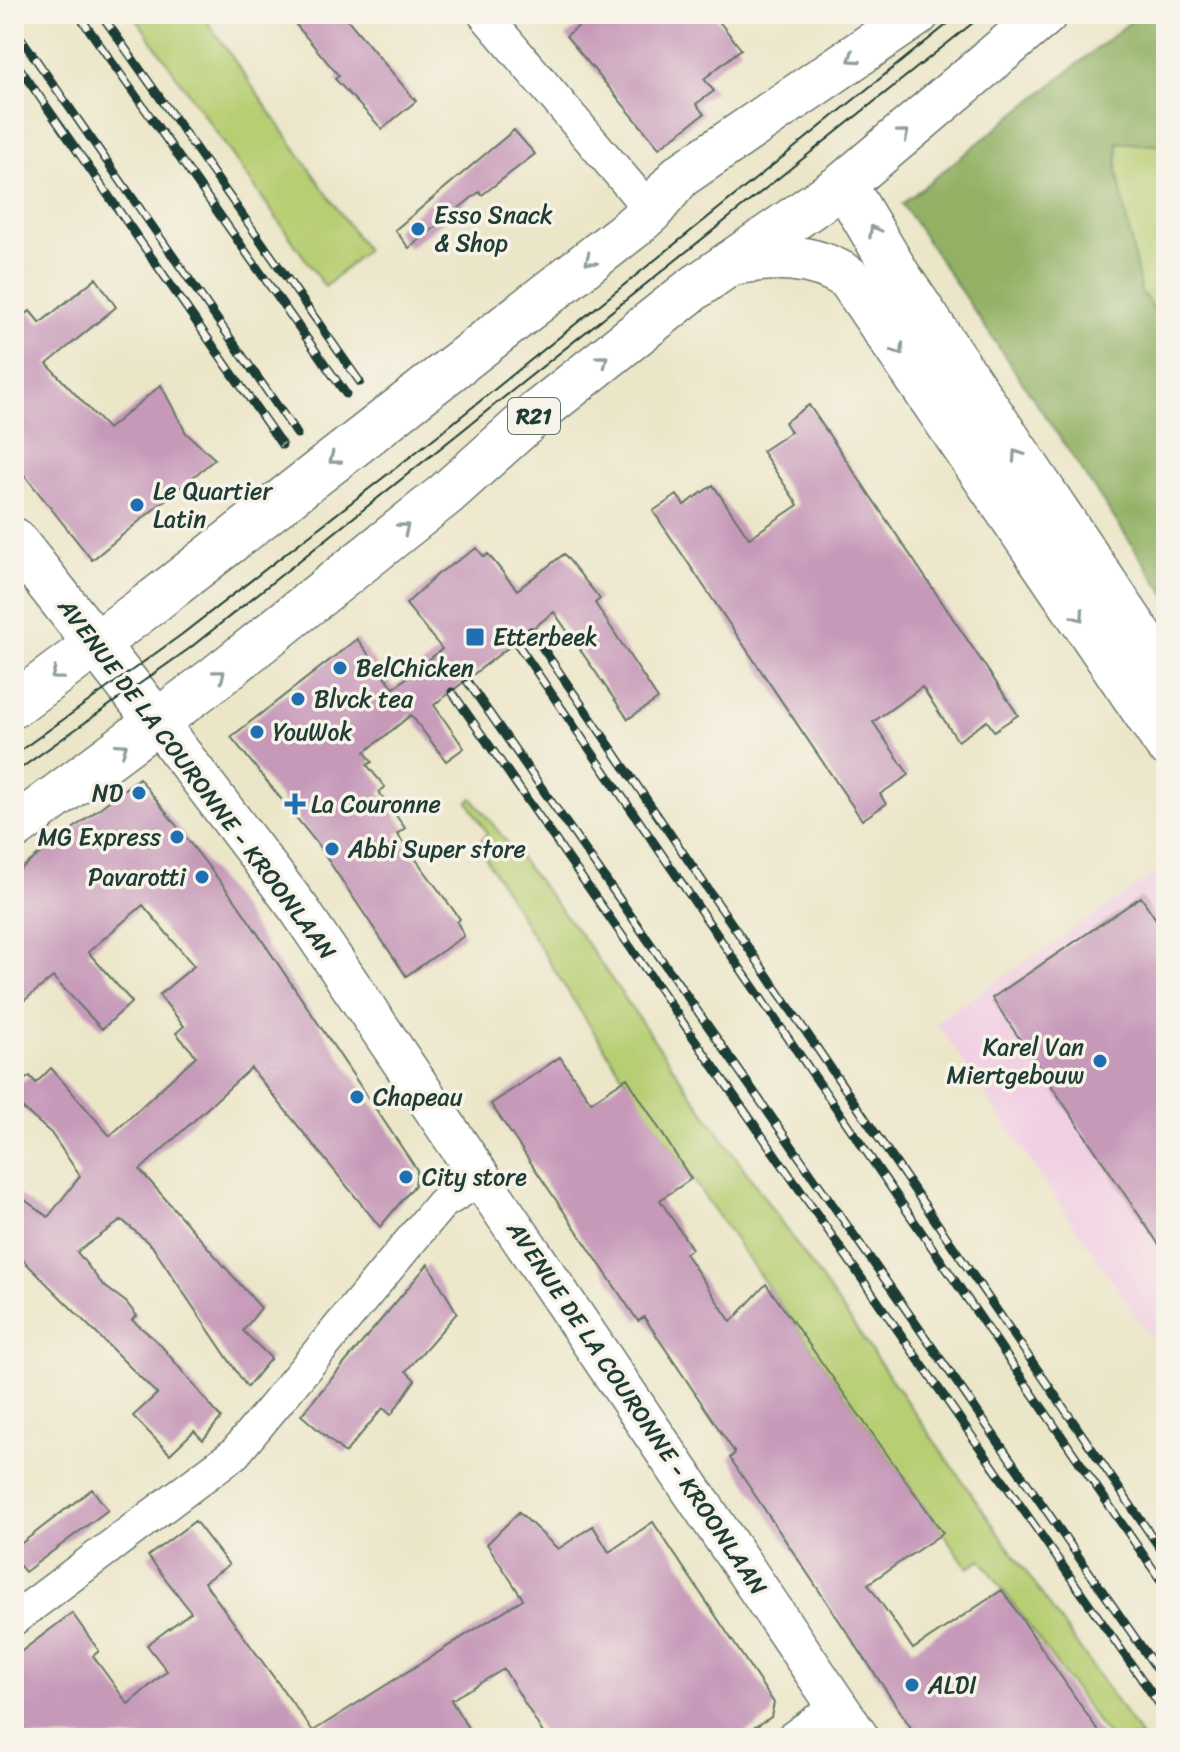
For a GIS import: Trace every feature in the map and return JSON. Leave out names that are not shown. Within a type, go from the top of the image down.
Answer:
[{"type":"main road","points":[[14,705],[97,644],[651,211],[680,176],[917,14]]},
{"type":"main road","name":"R21","points":[[14,828],[158,723],[446,494],[533,416],[731,263],[844,184],[1045,14]]},
{"type":"main road","points":[[844,184],[880,287],[1042,529],[1166,743]]},
{"type":"main road","points":[[731,263],[779,255],[812,261],[849,278],[880,287]]},
{"type":"main road","points":[[1042,529],[1166,674]]},
{"type":"main road","name":"AVENUE DE LA COURONNE - KROONLAAN","points":[[14,540],[158,723]]},
{"type":"street","points":[[484,14],[651,211]]},
{"type":"street","name":"AVENUE DE LA COURONNE - KROONLAAN","points":[[158,723],[292,899],[848,1722]]},
{"type":"street","points":[[14,1619],[235,1453],[441,1204],[481,1179]]},
{"type":"street","points":[[792,1738],[848,1722]]},
{"type":"shaded area","points":[[1166,867],[1166,1360],[936,1022]]},
{"type":"green space","points":[[133,14],[202,14],[366,250],[325,287]]},
{"type":"green space","points":[[1140,14],[1166,14],[1166,146],[1118,142],[1117,171],[1141,292],[1166,324],[1166,595],[902,204]]},
{"type":"green space","points":[[1118,142],[1166,146],[1166,324],[1141,292],[1117,171]]},
{"type":"green space","points":[[472,798],[580,934],[1142,1738],[1109,1738],[981,1559],[968,1568],[703,1194],[587,1022],[478,845],[487,833],[468,802]]},
{"type":"building","points":[[287,14],[343,14],[416,101],[382,129],[335,79],[339,76]]},
{"type":"building","points":[[595,14],[713,14],[741,49],[704,79],[714,91],[696,104],[704,114],[659,148],[566,36]]},
{"type":"building","points":[[514,130],[535,154],[482,195],[479,192],[409,248],[395,230]]},
{"type":"building","points":[[96,278],[116,307],[47,364],[108,429],[161,385],[186,433],[215,459],[92,560],[14,462],[14,324],[30,311],[40,323]]},
{"type":"building","points":[[809,405],[1018,715],[994,731],[987,721],[958,741],[922,687],[873,722],[909,775],[880,794],[886,804],[862,820],[653,511],[677,495],[684,505],[713,485],[749,538],[798,505],[762,451],[791,432],[785,422]]},
{"type":"building","points":[[477,548],[484,557],[488,554],[517,590],[564,554],[600,599],[595,603],[658,699],[628,719],[554,612],[434,705],[464,748],[446,761],[411,715],[365,752],[372,762],[367,765],[385,787],[379,792],[405,828],[397,834],[460,919],[457,922],[464,936],[406,976],[316,842],[231,737],[357,639],[394,688],[442,649],[406,604],[439,573]]},
{"type":"building","points":[[139,778],[237,903],[417,1170],[415,1185],[380,1227],[251,1068],[140,1170],[261,1308],[243,1331],[271,1358],[247,1387],[152,1246],[122,1220],[77,1252],[103,1285],[126,1302],[137,1316],[132,1320],[159,1343],[221,1418],[203,1440],[194,1431],[170,1454],[133,1416],[157,1394],[14,1251],[14,1192],[48,1217],[80,1176],[51,1133],[14,1101],[14,1087],[30,1076],[36,1083],[51,1068],[110,1136],[196,1056],[176,1033],[184,1026],[159,995],[194,966],[143,905],[88,952],[132,1002],[102,1029],[53,977],[14,1009],[14,874]]},
{"type":"building","name":"Karel Van Miertgebouw","points":[[1141,897],[1166,934],[1166,1255],[992,998]]},
{"type":"building","points":[[560,1057],[591,1102],[627,1078],[691,1179],[660,1200],[692,1249],[685,1253],[731,1322],[766,1284],[943,1533],[868,1584],[913,1649],[1002,1590],[1103,1738],[918,1738],[730,1458],[735,1453],[644,1317],[638,1321],[491,1104]]},
{"type":"building","points":[[428,1264],[457,1313],[406,1371],[415,1380],[391,1415],[383,1408],[345,1453],[301,1415]]},
{"type":"building","points":[[92,1489],[108,1510],[25,1572],[14,1559],[14,1549]]},
{"type":"building","points":[[519,1512],[558,1549],[593,1526],[609,1552],[653,1522],[774,1703],[771,1717],[737,1738],[546,1738],[504,1669],[451,1700],[474,1738],[14,1738],[14,1657],[72,1613],[99,1651],[93,1656],[128,1704],[167,1671],[147,1645],[191,1612],[148,1556],[195,1521],[229,1565],[204,1582],[313,1731],[523,1599],[487,1544]]},
{"type":"tram line","points":[[14,755],[181,635],[438,435],[960,14]]},
{"type":"tram line","points":[[14,773],[190,648],[984,14]]},
{"type":"railway","points":[[78,14],[346,394]]},
{"type":"railway","points":[[101,14],[360,382]]},
{"type":"railway","points":[[14,28],[297,434]]},
{"type":"railway","points":[[14,60],[282,445]]},
{"type":"railway","points":[[531,631],[1166,1557]]},
{"type":"railway","points":[[516,642],[1166,1588]]},
{"type":"railway","points":[[467,681],[1166,1682]]},
{"type":"railway","points":[[452,692],[1166,1714]]},
{"type":"place","name":"Esso Snack & Shop","points":[[418,229]]},
{"type":"place","name":"Le Quartier Latin","points":[[137,505]]},
{"type":"place","name":"Etterbeek","points":[[475,637]]},
{"type":"place","name":"BelChicken","points":[[340,668]]},
{"type":"place","name":"Blvck tea","points":[[298,699]]},
{"type":"place","name":"YouWok","points":[[257,732]]},
{"type":"place","name":"ND","points":[[139,793]]},
{"type":"place","name":"La Couronne","points":[[295,804]]},
{"type":"place","name":"MG Express","points":[[177,837]]},
{"type":"place","name":"Abbi Super store","points":[[332,849]]},
{"type":"place","name":"Pavarotti","points":[[202,877]]},
{"type":"place","name":"Karel Van Miertgebouw","points":[[1100,1061]]},
{"type":"place","name":"Chapeau","points":[[357,1097]]},
{"type":"place","name":"City store","points":[[406,1177]]},
{"type":"place","name":"ALDI","points":[[912,1685]]}]
